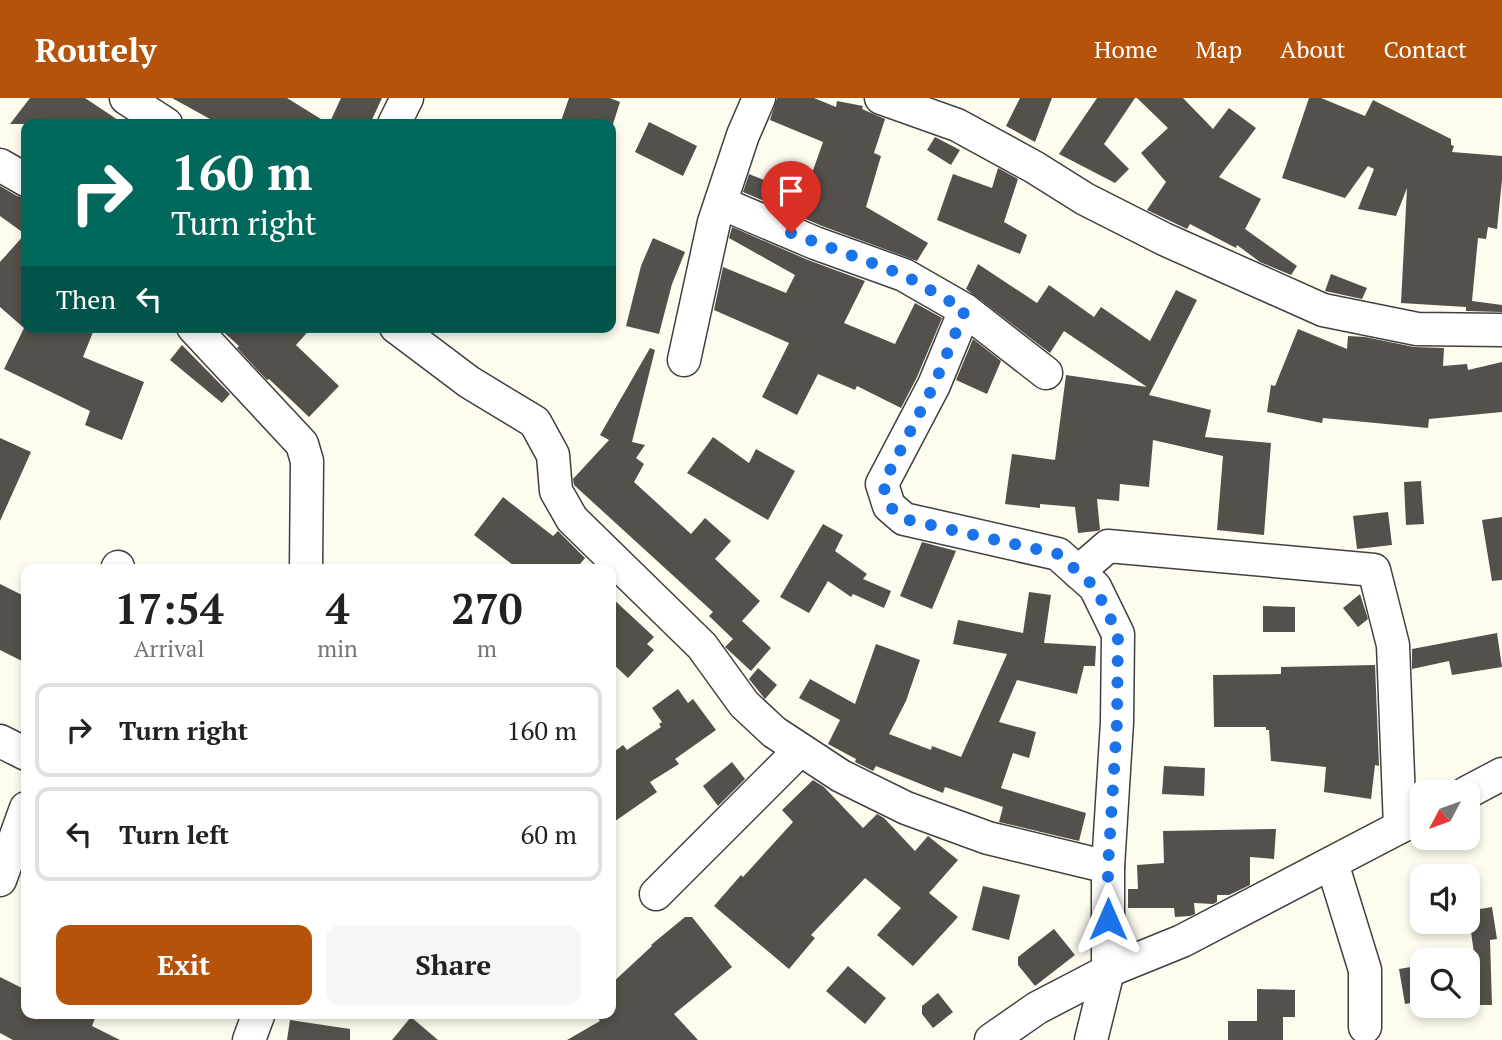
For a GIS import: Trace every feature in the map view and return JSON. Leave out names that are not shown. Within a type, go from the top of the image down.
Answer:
[{"type":"street","points":[[126,98],[158,119]]},
{"type":"street","points":[[396,119],[407,98]]},
{"type":"street","points":[[684,360],[714,222],[743,135],[759,98]]},
{"type":"street","points":[[881,98],[957,125],[1034,166],[1085,199],[1164,239],[1324,310],[1416,329],[1502,330]]},
{"type":"street","points":[[0,165],[21,177]]},
{"type":"street","points":[[721,203],[815,243],[904,275],[965,310],[1046,373]]},
{"type":"street","points":[[965,310],[934,385],[883,484],[889,506],[904,519],[1058,554],[1095,587],[1118,634],[1117,722],[1108,867],[1108,971],[1091,1040]]},
{"type":"street","points":[[199,333],[302,444],[307,461],[306,564]]},
{"type":"street","points":[[404,333],[469,382],[534,422],[553,455],[556,491],[572,519],[702,646],[744,704],[774,732],[841,776],[906,808],[988,838],[1108,867]]},
{"type":"street","points":[[1078,572],[1108,546],[1374,570],[1393,645],[1410,802]]},
{"type":"street","points":[[0,741],[21,752]]},
{"type":"street","points":[[656,894],[800,750]]},
{"type":"street","points":[[1480,786],[1502,774]]},
{"type":"street","points":[[0,880],[21,822]]},
{"type":"street","points":[[991,1040],[1037,1008],[1108,971],[1182,941],[1410,822]]},
{"type":"street","points":[[1332,863],[1365,970],[1365,1027]]},
{"type":"street","points":[[249,1040],[257,1019]]},
{"type":"building","points":[[30,98],[85,98],[116,119],[21,119],[21,124],[10,124]]},
{"type":"building","points":[[172,98],[287,98],[321,119],[210,119]]},
{"type":"building","points":[[341,98],[382,98],[372,119],[331,119]]},
{"type":"building","points":[[569,98],[610,98],[620,102],[615,119],[562,119]]},
{"type":"building","points":[[777,98],[814,98],[836,107],[837,101],[863,106],[862,109],[885,119],[874,153],[881,156],[866,207],[928,243],[917,261],[822,226],[743,192],[749,174],[804,196],[823,142],[770,120]]},
{"type":"building","points":[[1020,98],[1052,98],[1035,142],[1006,126]]},
{"type":"building","points":[[1097,98],[1135,98],[1104,144],[1129,169],[1115,183],[1059,154]]},
{"type":"building","points":[[1137,98],[1183,98],[1213,129],[1229,108],[1256,128],[1219,177],[1261,199],[1245,229],[1297,266],[1291,275],[1260,262],[1237,245],[1236,248],[1190,224],[1187,229],[1147,210],[1166,182],[1141,153],[1168,128]]},
{"type":"building","points":[[1309,98],[1321,98],[1365,116],[1373,100],[1451,139],[1451,145],[1454,146],[1452,152],[1502,156],[1497,229],[1488,227],[1486,239],[1478,238],[1472,301],[1502,305],[1502,312],[1466,311],[1466,307],[1401,303],[1407,188],[1396,216],[1358,209],[1374,169],[1368,166],[1345,198],[1282,178]]},
{"type":"building","points":[[649,122],[697,146],[683,176],[635,152]]},
{"type":"building","points":[[935,137],[960,150],[951,165],[927,150]]},
{"type":"building","points":[[998,168],[1018,179],[1004,222],[1027,235],[1020,254],[937,220],[953,174],[992,188]]},
{"type":"building","points":[[0,186],[21,197],[21,231],[0,216]]},
{"type":"building","points":[[732,227],[865,281],[844,323],[895,344],[915,303],[942,318],[901,408],[857,386],[855,390],[818,374],[797,415],[762,397],[789,343],[714,310],[723,267],[786,293],[795,275],[729,238]]},
{"type":"building","points":[[21,238],[21,325],[0,307],[0,262]]},
{"type":"building","points":[[653,238],[685,252],[672,284],[659,334],[626,326],[641,266]]},
{"type":"building","points":[[978,264],[1037,303],[1049,285],[1094,317],[1101,307],[1150,341],[1176,290],[1197,300],[1149,395],[1211,410],[1205,437],[1271,443],[1264,535],[1217,530],[1223,456],[1153,440],[1149,487],[1120,484],[1119,501],[1097,499],[1100,530],[1078,533],[1075,507],[1040,504],[1040,508],[1005,504],[1012,454],[1055,460],[1066,375],[1147,387],[1064,331],[1050,353],[966,289]]},
{"type":"building","points":[[1331,274],[1367,288],[1362,299],[1325,291]]},
{"type":"building","points":[[1298,329],[1347,349],[1348,336],[1414,347],[1444,348],[1443,366],[1467,364],[1468,370],[1502,362],[1502,412],[1429,419],[1428,428],[1323,418],[1322,423],[1267,412],[1271,385],[1275,386]]},
{"type":"building","points":[[22,333],[93,333],[83,357],[144,382],[122,440],[85,425],[90,411],[4,369]]},
{"type":"building","points":[[225,333],[307,333],[296,345],[339,386],[309,417],[267,380],[237,348],[239,346]]},
{"type":"building","points":[[973,339],[1001,361],[987,394],[956,380]]},
{"type":"building","points":[[182,345],[230,394],[222,403],[170,360]]},
{"type":"building","points":[[650,348],[655,350],[632,442],[645,445],[636,458],[644,464],[634,482],[691,534],[705,518],[731,541],[715,559],[760,601],[742,621],[771,648],[751,671],[725,647],[733,639],[709,616],[713,612],[574,485],[573,479],[609,440],[600,435]]},
{"type":"building","points":[[713,437],[749,463],[756,449],[795,471],[768,520],[687,473]]},
{"type":"building","points":[[0,438],[31,452],[0,521]]},
{"type":"building","points":[[1421,481],[1424,524],[1406,525],[1404,482]]},
{"type":"building","points":[[503,497],[553,536],[558,531],[585,558],[580,564],[512,564],[474,535]]},
{"type":"building","points":[[1388,512],[1392,545],[1357,549],[1353,516]]},
{"type":"building","points":[[1502,517],[1502,580],[1492,581],[1482,520]]},
{"type":"building","points":[[823,524],[843,535],[835,551],[867,574],[863,579],[891,591],[884,608],[853,594],[851,597],[828,581],[809,613],[780,597]]},
{"type":"building","points":[[922,542],[956,551],[932,609],[900,596]]},
{"type":"building","points":[[0,584],[21,594],[21,660],[0,650]]},
{"type":"building","points":[[1029,592],[1051,595],[1044,643],[1096,646],[1095,666],[1084,666],[1077,694],[1017,680],[999,722],[1036,732],[1029,758],[1013,753],[1001,788],[1086,813],[1079,841],[999,822],[1003,807],[945,787],[943,793],[876,766],[873,771],[855,762],[856,759],[828,744],[840,720],[799,698],[810,679],[855,704],[876,644],[920,660],[906,701],[889,734],[931,750],[932,746],[961,757],[1007,654],[953,644],[958,620],[1023,633]]},
{"type":"building","points":[[1360,594],[1368,619],[1358,627],[1343,608]]},
{"type":"building","points":[[616,602],[654,637],[647,644],[654,650],[628,678],[616,667]]},
{"type":"building","points":[[1263,606],[1295,607],[1295,632],[1263,632]]},
{"type":"building","points":[[1497,633],[1502,667],[1452,675],[1449,661],[1412,669],[1412,649]]},
{"type":"building","points":[[1375,665],[1379,766],[1375,765],[1371,799],[1324,792],[1326,767],[1271,761],[1269,730],[1266,730],[1266,727],[1214,727],[1213,675],[1281,674],[1281,667]]},
{"type":"building","points":[[758,668],[777,685],[765,699],[749,679]]},
{"type":"building","points":[[678,689],[688,703],[693,699],[716,730],[675,759],[679,764],[650,782],[657,792],[616,821],[616,750],[623,745],[627,750],[661,727],[659,724],[662,722],[652,708]]},
{"type":"building","points":[[732,762],[745,779],[718,806],[703,786]]},
{"type":"building","points":[[1164,766],[1205,768],[1204,796],[1162,794]]},
{"type":"building","points":[[813,780],[824,787],[863,828],[877,814],[915,851],[928,836],[958,860],[929,893],[958,917],[913,966],[877,935],[901,908],[865,878],[811,935],[815,938],[789,969],[714,906],[793,822],[782,810]]},
{"type":"building","points":[[1276,829],[1274,859],[1250,857],[1250,885],[1229,895],[1217,895],[1217,902],[1213,904],[1194,903],[1195,914],[1190,916],[1175,917],[1174,908],[1128,908],[1128,889],[1138,889],[1137,865],[1164,863],[1163,831]]},
{"type":"building","points":[[983,886],[1020,895],[1009,940],[972,930]]},
{"type":"building","points":[[1492,907],[1497,939],[1490,940],[1492,1005],[1480,1005],[1480,948],[1473,948],[1471,934],[1480,934],[1480,909]]},
{"type":"building","points":[[685,917],[692,917],[732,967],[674,1014],[698,1040],[567,1040],[600,1021],[598,1019],[616,1019],[616,979]]},
{"type":"building","points":[[1054,929],[1075,955],[1035,986],[1018,965],[1018,957]]},
{"type":"building","points":[[848,966],[886,998],[865,1024],[826,991]]},
{"type":"building","points":[[1410,967],[1410,1003],[1405,1004],[1399,969]]},
{"type":"building","points":[[0,977],[21,988],[21,1019],[95,1019],[92,1026],[120,1040],[13,1040],[0,1033]]},
{"type":"building","points":[[1257,989],[1295,990],[1295,1017],[1283,1017],[1283,1040],[1228,1040],[1228,1021],[1257,1021]]},
{"type":"building","points":[[938,993],[953,1012],[933,1028],[922,1014],[922,1006]]},
{"type":"building","points":[[409,1019],[413,1019],[438,1040],[392,1040]]},
{"type":"building","points":[[290,1020],[350,1029],[350,1040],[287,1040]]},
{"type":"route","points":[[791,233],[904,275],[965,310],[934,385],[883,484],[889,506],[904,519],[1058,554],[1095,587],[1118,634],[1108,919]]}]
